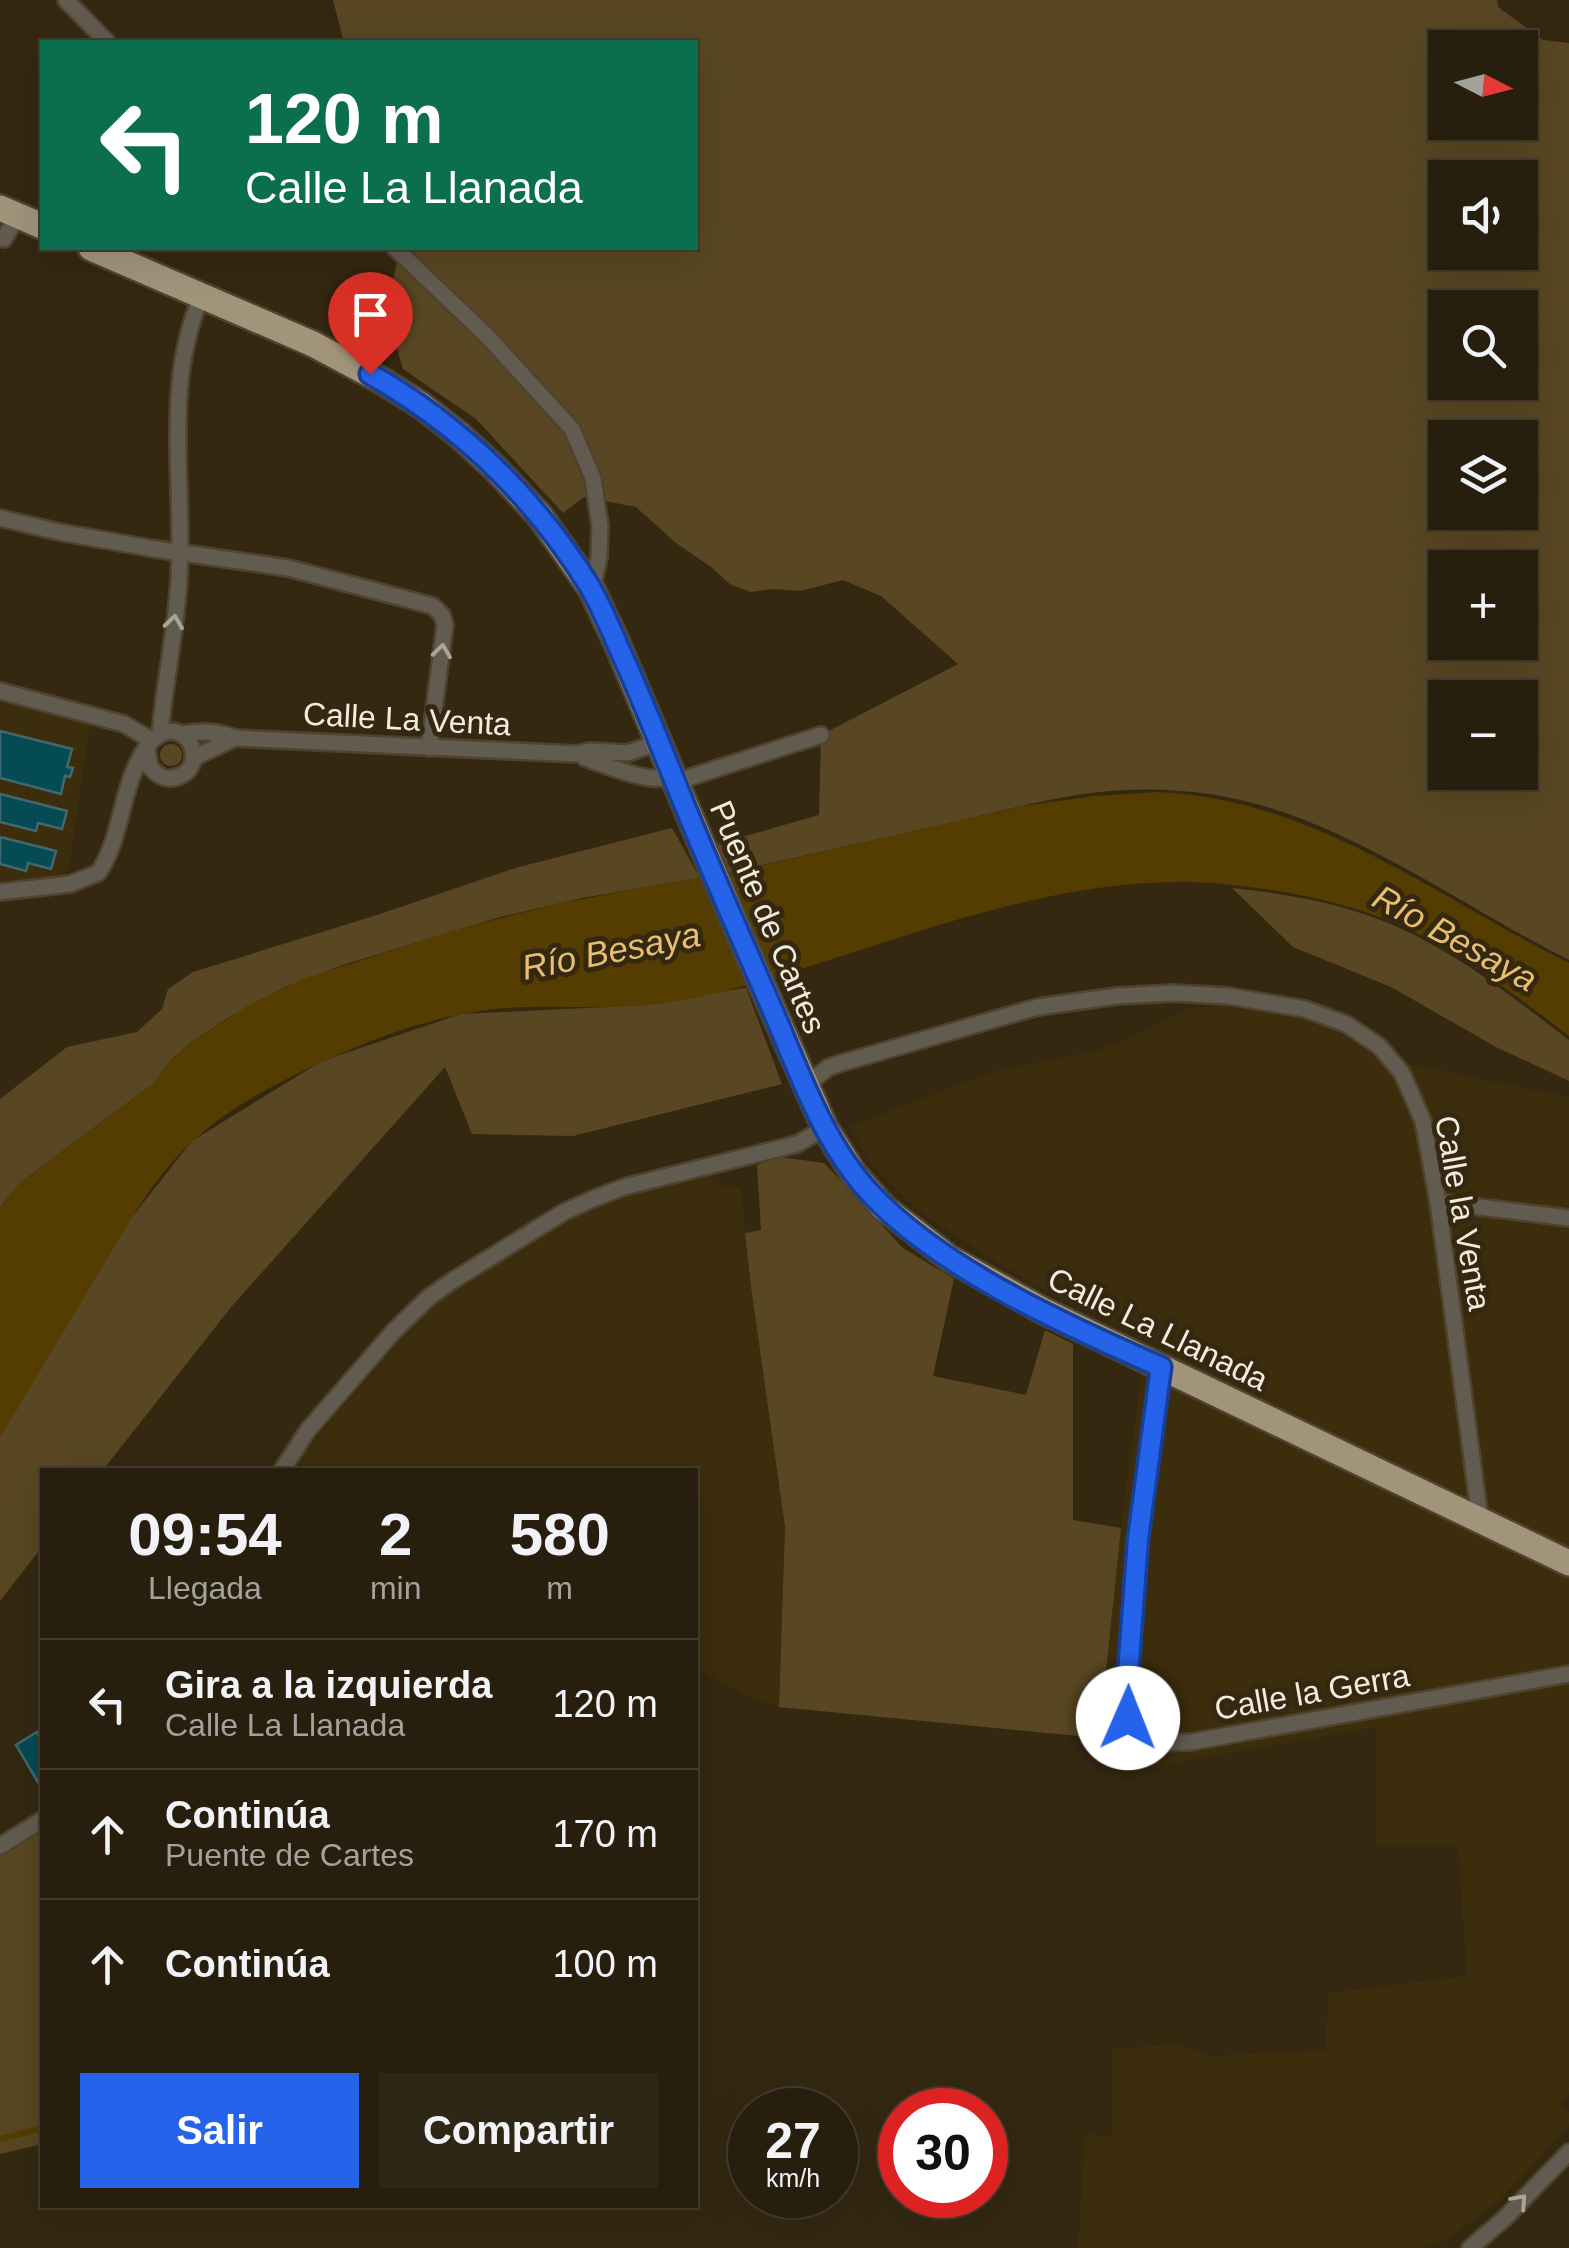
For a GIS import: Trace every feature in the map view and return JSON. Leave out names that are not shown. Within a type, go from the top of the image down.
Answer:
[{"type":"highway","points":[[9,212],[40,225]]},
{"type":"highway","name":"Puente de Cartes","points":[[97,250],[329,352],[384,382],[432,413],[495,468],[555,535],[592,590],[801,1075]]},
{"type":"highway","name":"Calle La Llanada","points":[[801,1075],[824,1128],[868,1192],[926,1242],[972,1272],[1042,1310],[1569,1563]]},
{"type":"street","points":[[66,0],[104,40]]},
{"type":"street","points":[[0,238],[4,240],[9,212]]},
{"type":"street","points":[[397,250],[490,338],[572,429],[593,478],[600,526],[592,590]]},
{"type":"street","points":[[0,892],[70,884],[98,872],[110,851],[129,783],[152,741],[174,731],[182,734],[192,747],[193,758],[189,768],[166,778],[152,771],[148,763],[152,741],[164,692],[179,582],[178,404],[186,342],[202,295]]},
{"type":"street","points":[[0,518],[155,549],[288,568],[438,609],[444,618],[445,635],[429,748]]},
{"type":"street","points":[[0,691],[124,724],[152,741]]},
{"type":"street","name":"Calle La Venta","points":[[182,734],[222,733],[234,738],[576,754],[628,753],[659,742]]},
{"type":"street","points":[[676,784],[821,735]]},
{"type":"street","name":"Calle La Venta","points":[[193,758],[234,738]]},
{"type":"street","name":"Calle La Venta","points":[[576,754],[676,784]]},
{"type":"street","points":[[129,783],[152,771]]},
{"type":"street","name":"Calle la Venta","points":[[801,1075],[1038,1007],[1116,996],[1228,996],[1306,1009],[1346,1024],[1378,1046],[1402,1073],[1423,1122],[1438,1202],[1480,1519]]},
{"type":"street","points":[[283,1468],[308,1430],[394,1331],[452,1280],[564,1212],[624,1186],[798,1144],[824,1128]]},
{"type":"street","points":[[1438,1202],[1569,1218]]},
{"type":"street","name":"Calle la Gerra","points":[[1161,1367],[1138,1539],[1126,1701],[1132,1731],[1154,1743],[1190,1742],[1569,1674]]},
{"type":"street","points":[[0,1846],[40,1821]]},
{"type":"street","points":[[1470,2248],[1569,2152]]},
{"type":"shaded area","points":[[333,0],[1497,0],[1498,7],[1529,30],[1428,30],[1428,140],[1538,140],[1538,36],[1569,43],[1569,960],[1423,878],[1310,822],[1248,802],[1178,790],[1106,791],[1065,797],[726,873],[717,844],[819,815],[821,735],[958,664],[881,596],[843,580],[800,591],[751,592],[731,585],[636,507],[584,497],[563,513],[476,419],[403,369],[386,312],[400,250],[698,250],[698,40],[343,40]]},
{"type":"shaded area","points":[[0,701],[90,725],[69,869],[60,878],[0,886]]},
{"type":"shaded area","points":[[171,744],[179,747],[179,763],[171,766],[163,763],[160,755],[163,747]]},
{"type":"shaded area","points":[[672,828],[700,878],[500,917],[343,965],[283,988],[189,1044],[154,1083],[21,1182],[0,1207],[0,1099],[67,1047],[137,1032],[162,1009],[168,989],[193,972],[515,868]]},
{"type":"shaded area","points":[[1232,888],[1350,910],[1395,926],[1448,953],[1569,1040],[1569,1081],[1496,1047],[1391,987],[1293,947]]},
{"type":"shaded area","points":[[746,988],[782,1084],[573,1136],[472,1134],[445,1067],[232,1306],[105,1468],[40,1468],[40,1550],[0,1601],[0,1437],[132,1217],[192,1141],[322,1061],[461,1014],[607,1007]]},
{"type":"shaded area","points":[[1228,1005],[1321,1023],[1366,1049],[1384,1066],[1406,1063],[1569,1097],[1569,2093],[1560,2106],[1569,2113],[1569,2126],[1500,2200],[1447,2240],[1422,2248],[1078,2248],[1085,2134],[1112,2136],[1112,2049],[1178,2044],[1210,2056],[1326,2050],[1328,1993],[1467,1976],[1458,1845],[1376,1845],[1376,1727],[1139,1769],[1099,1738],[1141,1376],[1159,1345],[1038,1287],[919,1211],[872,1165],[849,1127],[991,1072],[1118,1043],[1189,1008]]},
{"type":"shaded area","points":[[780,1157],[824,1163],[903,1248],[954,1279],[933,1376],[1026,1395],[1045,1330],[1073,1344],[1073,1520],[1121,1528],[1099,1738],[779,1707],[785,1527],[745,1233],[761,1230],[757,1165]]},
{"type":"shaded area","points":[[708,1172],[714,1183],[740,1188],[785,1527],[779,1707],[746,1696],[698,1670],[698,1468],[298,1468],[303,1453],[433,1302],[569,1217],[637,1190]]},
{"type":"shaded area","points":[[40,1829],[40,2144],[0,2154],[0,1855]]},
{"type":"water","name":"Río Besaya","points":[[1159,792],[1216,799],[1322,832],[1372,855],[1569,963],[1569,1036],[1470,964],[1384,919],[1340,904],[1271,890],[1160,882],[1097,888],[973,915],[695,998],[636,1006],[513,1008],[423,1023],[377,1039],[267,1089],[192,1142],[164,1172],[132,1217],[0,1438],[0,1207],[21,1182],[154,1083],[189,1044],[249,1005],[303,979],[462,928],[560,903],[751,868],[1023,806]]},
{"type":"building","points":[[0,731],[72,749],[67,767],[73,768],[70,777],[65,776],[61,794],[0,778]]},
{"type":"building","points":[[0,794],[67,811],[62,829],[38,823],[36,831],[0,822]]},
{"type":"building","points":[[0,837],[56,851],[51,869],[28,863],[26,871],[0,864]]},
{"type":"building","points":[[37,1732],[40,1786],[16,1745]]},
{"type":"waterway","points":[[0,2139],[40,2129]]},
{"type":"route","points":[[370,374],[432,413],[495,468],[540,516],[592,590],[824,1128],[868,1192],[904,1225],[972,1272],[1161,1367],[1138,1539],[1128,1718]]}]
